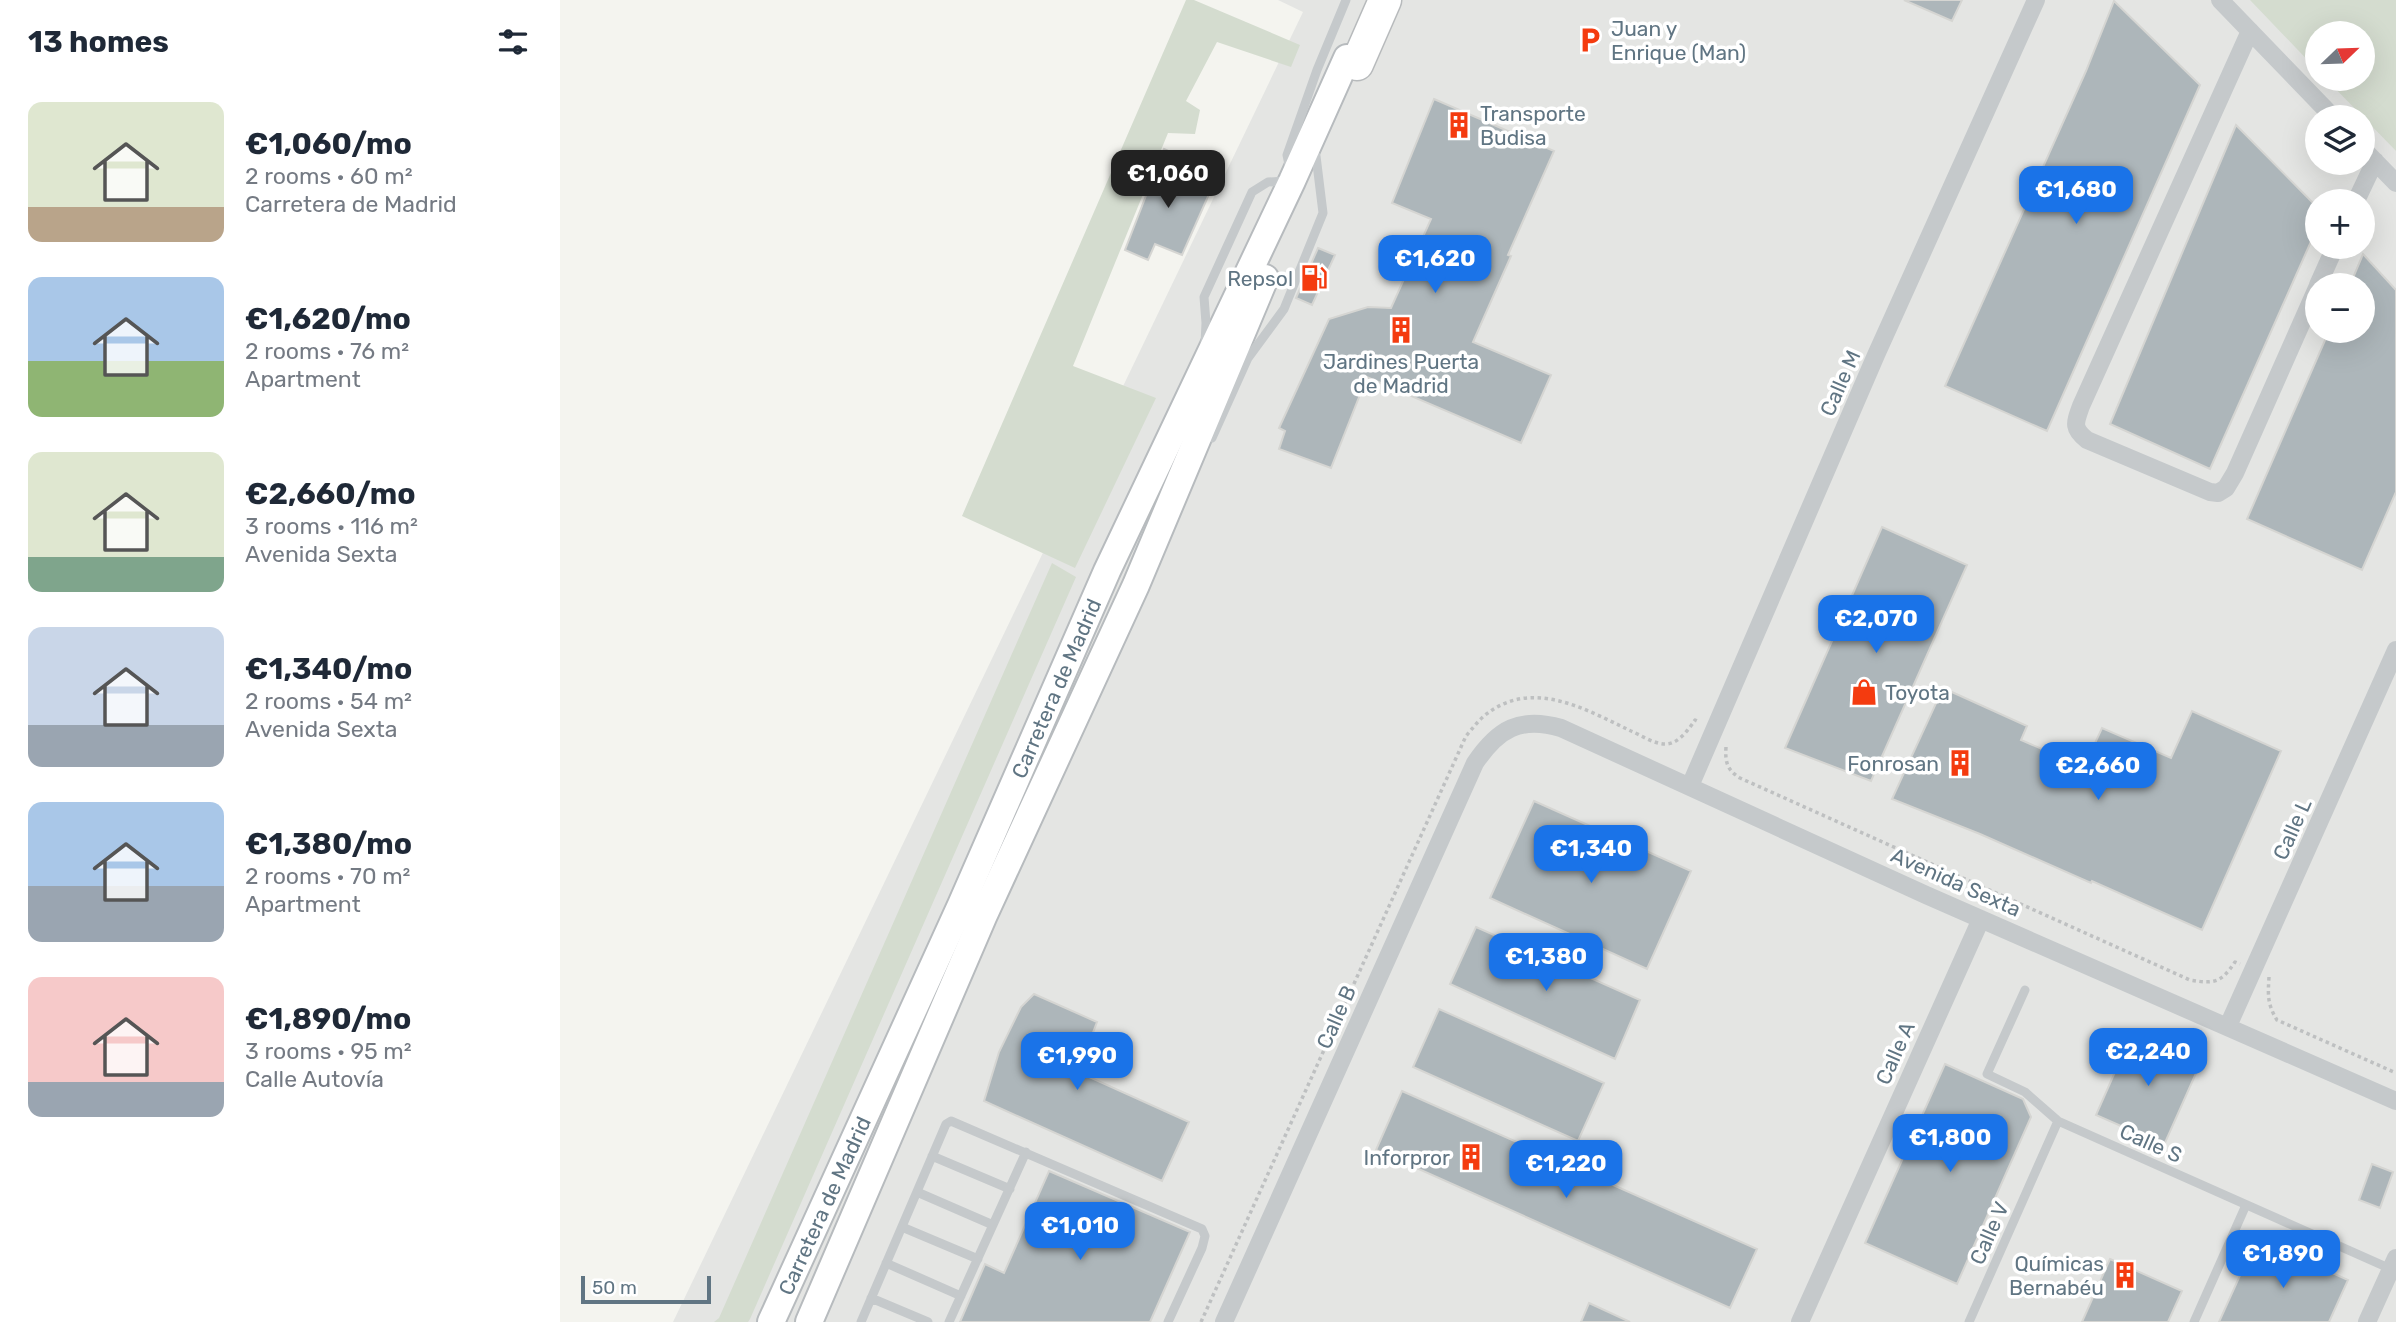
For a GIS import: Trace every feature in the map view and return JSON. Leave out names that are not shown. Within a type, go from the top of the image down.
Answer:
[{"type":"highway","points":[[1352,61],[1373,0]]},
{"type":"highway","points":[[1352,61],[1385,0]]},
{"type":"main road","name":"Carretera de Madrid","points":[[771,1322],[961,905],[1107,571],[1292,181],[1352,61]]},
{"type":"main road","name":"Carretera de Madrid","points":[[809,1322],[984,917],[1136,585],[1316,156],[1352,61]]},
{"type":"street","name":"Calle M","points":[[1690,786],[1871,368],[2036,0]]},
{"type":"street","points":[[2220,0],[2321,105]]},
{"type":"street","points":[[2249,31],[2081,406],[2075,422],[2078,432],[2087,440],[2218,493],[2226,488],[2235,472],[2305,316]]},
{"type":"street","points":[[2375,160],[2396,183]]},
{"type":"street","name":"Calle L","points":[[2228,1026],[2396,650]]},
{"type":"street","name":"Avenida Sexta","points":[[1497,735],[1533,722],[1561,728],[1981,919],[2396,1101]]},
{"type":"street","name":"Calle B","points":[[1224,1322],[1475,763],[1497,735]]},
{"type":"street","name":"Calle A","points":[[1800,1322],[1981,919]]},
{"type":"street","points":[[2367,1322],[2393,1264]]},
{"type":"lane","points":[[1292,181],[1287,155],[1317,70],[1346,0]]},
{"type":"lane","points":[[1209,444],[1248,358],[1284,309],[1323,213],[1316,156]]},
{"type":"lane","points":[[1136,585],[1164,543],[1181,506]]},
{"type":"lane","name":"Calle S","points":[[2025,990],[1987,1074],[2025,1092],[2058,1121],[2246,1205],[2393,1264]]},
{"type":"lane","points":[[861,1322],[946,1124],[951,1121],[1202,1229],[1205,1236],[1202,1248],[1168,1322]]},
{"type":"lane","name":"Calle V","points":[[1969,1322],[2058,1121]]},
{"type":"lane","points":[[949,1322],[1026,1152]]},
{"type":"lane","points":[[932,1156],[1010,1189]]},
{"type":"lane","points":[[916,1192],[993,1225]]},
{"type":"lane","points":[[2194,1322],[2246,1205]]},
{"type":"lane","points":[[902,1227],[978,1259]]},
{"type":"lane","points":[[886,1263],[961,1296]]},
{"type":"lane","points":[[871,1298],[928,1322]]},
{"type":"path","points":[[1201,1322],[1466,736],[1484,716],[1502,705],[1539,697],[1575,704],[1650,740],[1666,744],[1679,739],[1695,720],[1727,736],[1726,763],[1731,773],[1740,779],[2190,980],[2210,984],[2225,976],[2235,962],[2254,970],[2270,978],[2268,1007],[2277,1020],[2396,1073]]},
{"type":"shaded area","points":[[1186,0],[1194,0],[1300,45],[1291,67],[1217,42],[1186,101],[1200,110],[1195,134],[1168,133],[1073,366],[1156,398],[1075,568],[962,516]]},
{"type":"shaded area","points":[[1278,0],[2396,0],[2396,1322],[673,1322],[1303,12]]},
{"type":"shaded area","points":[[2250,0],[2396,0],[2396,151],[2375,129],[2375,105],[2351,105],[2338,91],[2375,91],[2375,21],[2305,21],[2305,57]]},
{"type":"shaded area","points":[[1052,563],[1076,577],[750,1319],[748,1322],[714,1322],[719,1318]]},
{"type":"building","points":[[1904,0],[1962,0],[1952,21]]},
{"type":"building","points":[[2114,1],[2200,85],[2047,431],[1945,386],[2086,71]]},
{"type":"building","points":[[1434,99],[1554,151],[1473,342],[1551,375],[1521,443],[1367,377],[1331,468],[1279,449],[1285,431],[1279,428],[1329,319],[1368,307],[1391,308],[1431,219],[1392,203]]},
{"type":"building","points":[[2236,125],[2305,195],[2305,255],[2210,469],[2110,424]]},
{"type":"building","points":[[1164,149],[1188,160],[1180,178],[1210,192],[1182,255],[1155,244],[1148,260],[1125,250]]},
{"type":"building","points":[[1318,248],[1335,255],[1312,305],[1296,298]]},
{"type":"building","points":[[2361,259],[2368,259],[2396,290],[2396,492],[2362,570],[2247,519],[2324,343],[2375,343],[2375,273],[2355,273]]},
{"type":"building","points":[[1882,527],[1967,565],[1871,781],[1785,748]]},
{"type":"building","points":[[1943,688],[2027,726],[2021,740],[2084,767],[2102,728],[2171,758],[2192,711],[2281,751],[2202,930],[2092,881],[2091,883],[1892,799]]},
{"type":"building","points":[[1534,801],[1691,871],[1647,969],[1490,898]]},
{"type":"building","points":[[1476,927],[1640,1000],[1615,1059],[1450,984]]},
{"type":"building","points":[[1034,994],[1097,1022],[1078,1072],[1189,1122],[1162,1181],[984,1101],[999,1052],[1021,1007]]},
{"type":"building","points":[[1439,1009],[1604,1083],[1578,1141],[1413,1067]]},
{"type":"building","points":[[2133,1031],[2201,1062],[2164,1145],[2096,1115]]},
{"type":"building","points":[[1945,1064],[2023,1099],[2031,1117],[1957,1284],[1865,1243]]},
{"type":"building","points":[[1402,1091],[1757,1249],[1730,1308],[1376,1150]]},
{"type":"building","points":[[2372,1164],[2393,1172],[2380,1208],[2359,1200]]},
{"type":"building","points":[[1049,1171],[1190,1232],[1150,1322],[960,1322],[985,1264],[1004,1273]]},
{"type":"building","points":[[2268,1244],[2348,1280],[2329,1322],[2219,1322],[2251,1251]]},
{"type":"building","name":"Químicas Bernabéu","points":[[2110,1259],[2182,1291],[2168,1322],[2082,1322]]},
{"type":"building","points":[[1589,1303],[1630,1322],[1581,1322]]},
{"type":"place","name":"Juan y Enrique (Man)","points":[[1590,40]]},
{"type":"place","name":"Transporte Budisa","points":[[1459,125]]},
{"type":"place","name":"Repsol","points":[[1314,278]]},
{"type":"place","name":"Jardines Puerta de Madrid","points":[[1401,330]]},
{"type":"place","name":"Toyota","points":[[1864,692]]},
{"type":"place","name":"Fonrosan","points":[[1960,763]]},
{"type":"place","name":"Inforpror","points":[[1471,1157]]},
{"type":"place","name":"Químicas Bernabéu","points":[[2125,1275]]}]
